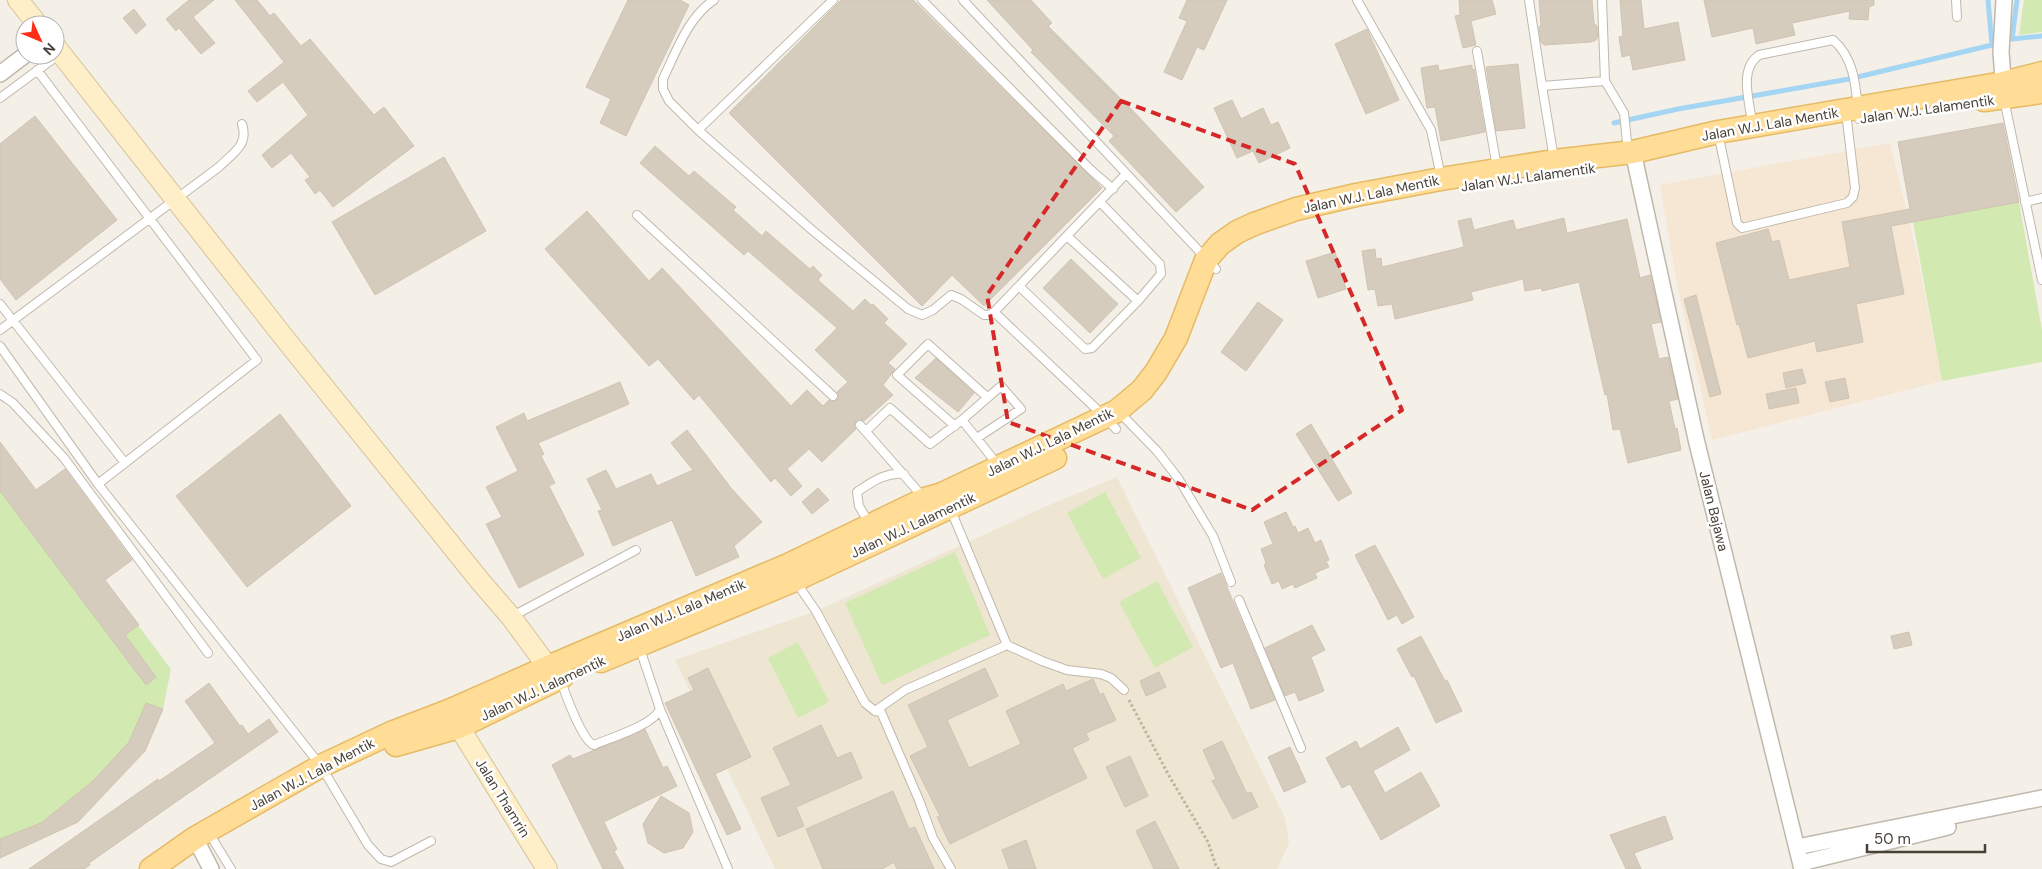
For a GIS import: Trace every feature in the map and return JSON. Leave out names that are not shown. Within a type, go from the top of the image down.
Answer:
[{"type":"main road","points":[[2003,91],[2042,72]]},
{"type":"main road","name":"Jalan W.J. Lalamentik","points":[[1211,265],[1241,242],[1276,227],[1442,184],[1555,166],[1632,157],[1720,137],[1752,124],[2003,91],[2042,92]]},
{"type":"main road","name":"Jalan W.J. Lala Mentik","points":[[150,869],[325,772],[391,733],[455,719],[636,638],[792,573],[870,525],[937,504],[1000,467],[1116,419],[1156,372],[1176,338],[1211,265]]},
{"type":"main road","name":"Jalan W.J. Lalamentik","points":[[792,573],[1116,419]]},
{"type":"main road","points":[[170,869],[204,840]]},
{"type":"street","points":[[18,0],[30,15]]},
{"type":"street","points":[[2003,91],[2001,52],[2004,0]]},
{"type":"street","points":[[65,58],[292,348],[480,581],[512,617],[553,676]]},
{"type":"street","points":[[0,74],[15,63]]},
{"type":"street","name":"Jalan Bajawa","points":[[1632,157],[1696,439],[1801,866]]},
{"type":"street","name":"Jalan Thamrin","points":[[455,719],[547,869]]},
{"type":"street","points":[[1797,847],[2042,798]]},
{"type":"street","points":[[1801,866],[1987,817],[2042,807]]},
{"type":"street","points":[[204,840],[211,869]]},
{"type":"lane","points":[[714,0],[703,7],[693,21],[663,79],[663,90],[670,101],[698,130],[812,230],[908,309],[922,315],[933,310],[951,295],[961,299],[984,315],[994,312],[1126,174]]},
{"type":"lane","points":[[698,130],[833,0]]},
{"type":"lane","points":[[922,0],[1084,162],[1113,188]]},
{"type":"lane","points":[[963,0],[1211,265]]},
{"type":"lane","points":[[1357,0],[1431,130],[1442,184]]},
{"type":"lane","points":[[1529,0],[1555,166]]},
{"type":"lane","points":[[1602,0],[1605,81],[1624,113],[1632,157]]},
{"type":"lane","points":[[1956,0],[1957,17]]},
{"type":"lane","points":[[1720,137],[1737,223],[1742,228],[1847,203],[1854,196],[1852,70],[1842,47],[1833,40],[1759,55],[1751,61],[1747,74],[1747,89],[1752,124]]},
{"type":"lane","points":[[1476,51],[1498,175]]},
{"type":"lane","points":[[0,98],[42,65]]},
{"type":"lane","points":[[37,70],[257,360],[98,484]]},
{"type":"lane","points":[[1542,86],[1605,81]]},
{"type":"lane","points":[[2003,91],[2042,280]]},
{"type":"lane","points":[[0,330],[219,166],[244,141],[245,132],[242,124]]},
{"type":"lane","points":[[2025,202],[2042,198]]},
{"type":"lane","points":[[1019,286],[1085,350],[1092,348],[1138,301],[1160,274],[1160,264],[1100,202]]},
{"type":"lane","points":[[637,215],[833,396]]},
{"type":"lane","points":[[1067,236],[1138,301]]},
{"type":"lane","points":[[0,304],[125,463]]},
{"type":"lane","points":[[994,312],[1116,419],[1157,451],[1178,478],[1213,536],[1231,582]]},
{"type":"lane","points":[[955,426],[897,375],[928,344],[987,397]]},
{"type":"lane","points":[[0,346],[98,484],[325,772],[368,845],[381,859],[391,862],[431,841]]},
{"type":"lane","points":[[977,438],[1021,409],[1001,386],[955,426],[930,444],[890,408],[863,428],[904,474],[937,504],[1007,645],[1067,670],[1101,674],[1111,678],[1124,690]]},
{"type":"lane","points":[[0,394],[13,403],[64,458],[208,653]]},
{"type":"lane","points":[[962,420],[1000,467]]},
{"type":"lane","points":[[870,525],[859,506],[857,492],[877,478],[895,473],[904,474]]},
{"type":"lane","points":[[512,617],[636,550]]},
{"type":"lane","points":[[792,573],[816,611],[865,703],[875,711],[880,712],[919,800],[933,838],[951,869]]},
{"type":"lane","points":[[168,598],[181,588]]},
{"type":"lane","points":[[1239,600],[1301,748]]},
{"type":"lane","points":[[636,638],[660,709],[728,869]]},
{"type":"lane","points":[[875,711],[905,690],[1007,645]]},
{"type":"lane","points":[[553,676],[592,745],[648,722],[657,715],[660,709]]},
{"type":"lane","points":[[204,840],[231,869]]},
{"type":"path","points":[[1124,690],[1168,774],[1208,842],[1216,866],[1219,869]]},
{"type":"highlighted area","points":[[1121,101],[1295,164],[1402,410],[1252,510],[1008,422],[987,295]]},
{"type":"shaded area","points":[[1890,143],[1916,249],[1942,381],[1712,440],[1676,279],[1660,185]]},
{"type":"shaded area","points":[[1117,477],[1285,818],[1289,843],[1277,869],[775,869],[675,660],[816,611],[1047,506]]},
{"type":"green space","points":[[2024,0],[2042,0],[2042,32],[2019,35]]},
{"type":"green space","points":[[2019,202],[2042,330],[2042,362],[1942,381],[1913,222]]},
{"type":"green space","points":[[0,442],[171,669],[163,709],[145,751],[103,795],[51,834],[0,858]]},
{"type":"green space","points":[[1105,492],[1141,558],[1103,579],[1067,513]]},
{"type":"green space","points":[[955,552],[990,635],[882,685],[845,603]]},
{"type":"green space","points":[[1157,581],[1193,647],[1155,668],[1119,602]]},
{"type":"green space","points":[[798,642],[829,702],[798,718],[768,658]]},
{"type":"building","points":[[189,0],[214,0],[193,17],[215,43],[201,54],[179,28],[176,31],[166,19]]},
{"type":"building","points":[[235,0],[257,0],[270,16],[274,13],[301,46],[310,39],[374,115],[384,107],[414,146],[333,207],[320,190],[315,194],[305,180],[310,177],[291,153],[272,168],[262,155],[308,115],[283,82],[257,102],[248,91],[284,62]]},
{"type":"building","points":[[628,0],[680,0],[689,5],[626,136],[600,123],[611,99],[586,87]]},
{"type":"building","points":[[841,0],[913,0],[1102,188],[984,306],[952,275],[922,306],[729,113]]},
{"type":"building","points":[[987,0],[1031,0],[1052,23],[1048,26],[1137,115],[1204,187],[1176,212],[1109,141],[1114,136],[1031,52],[1033,50]]},
{"type":"building","points":[[1187,0],[1227,0],[1204,50],[1197,47],[1182,80],[1164,72],[1187,21],[1179,18]]},
{"type":"building","points":[[1459,0],[1492,0],[1496,14],[1471,21],[1476,45],[1463,48],[1455,16],[1460,15]]},
{"type":"building","points":[[1539,0],[1592,0],[1594,23],[1597,26],[1598,37],[1591,42],[1544,45],[1541,42],[1539,27],[1541,25]]},
{"type":"building","points":[[1620,0],[1641,0],[1644,29],[1678,22],[1685,60],[1633,70],[1630,55],[1622,57],[1619,37],[1623,36]]},
{"type":"building","points":[[1704,0],[1874,0],[1874,5],[1869,7],[1868,20],[1849,19],[1850,11],[1792,23],[1795,35],[1756,44],[1753,28],[1712,37]]},
{"type":"building","points":[[134,9],[146,25],[136,34],[123,18]]},
{"type":"building","points":[[1367,29],[1399,100],[1366,114],[1335,44]]},
{"type":"building","points":[[1518,64],[1525,128],[1496,131],[1486,67]]},
{"type":"building","points":[[1438,65],[1439,71],[1472,65],[1485,132],[1441,141],[1435,107],[1427,108],[1421,68]]},
{"type":"building","points":[[1232,100],[1241,119],[1263,108],[1271,125],[1278,122],[1290,148],[1259,163],[1253,151],[1237,158],[1214,108]]},
{"type":"building","points":[[35,116],[117,220],[16,300],[0,279],[0,144]]},
{"type":"building","points":[[2003,123],[2019,202],[1891,226],[1904,294],[1856,304],[1863,342],[1817,352],[1815,341],[1748,358],[1739,324],[1737,325],[1716,243],[1768,229],[1772,242],[1779,240],[1789,280],[1850,267],[1842,222],[1910,209],[1898,142]]},
{"type":"building","points":[[655,146],[689,176],[694,171],[736,207],[733,210],[762,236],[766,231],[810,269],[813,266],[822,275],[818,280],[853,311],[865,299],[871,305],[873,304],[888,319],[884,323],[907,344],[888,363],[895,369],[883,385],[893,395],[864,421],[859,419],[856,421],[854,426],[856,429],[822,462],[809,449],[787,469],[802,486],[791,496],[775,478],[771,482],[699,395],[694,400],[658,359],[649,366],[545,249],[587,211],[649,281],[662,268],[791,406],[807,390],[823,406],[829,400],[832,402],[837,400],[839,397],[837,392],[848,382],[815,350],[837,328],[748,251],[744,255],[640,163]]},
{"type":"building","points":[[444,157],[486,231],[375,295],[332,222]]},
{"type":"building","points":[[1471,218],[1474,230],[1513,220],[1516,230],[1564,218],[1567,233],[1627,219],[1640,278],[1650,275],[1661,322],[1651,324],[1659,359],[1668,357],[1678,399],[1669,401],[1681,450],[1628,463],[1620,429],[1613,430],[1607,394],[1605,395],[1579,282],[1542,291],[1541,288],[1525,291],[1523,279],[1471,292],[1473,300],[1395,319],[1392,304],[1378,306],[1375,289],[1368,290],[1362,251],[1375,249],[1376,259],[1381,258],[1382,267],[1464,247],[1458,221]]},
{"type":"building","points":[[1335,252],[1346,289],[1318,298],[1306,261]]},
{"type":"building","points":[[1071,259],[1118,304],[1090,333],[1043,288]]},
{"type":"building","points":[[1696,295],[1721,394],[1710,397],[1684,299]]},
{"type":"building","points":[[1258,302],[1283,320],[1246,371],[1221,352]]},
{"type":"building","points":[[936,358],[974,393],[958,412],[915,378]]},
{"type":"building","points":[[1802,369],[1806,383],[1786,388],[1783,373]]},
{"type":"building","points":[[1845,378],[1849,398],[1830,402],[1825,382]]},
{"type":"building","points":[[620,382],[629,404],[538,443],[544,454],[541,456],[555,483],[549,486],[584,555],[519,588],[486,524],[502,517],[486,487],[518,471],[496,427],[524,413],[527,421]]},
{"type":"building","points":[[1796,388],[1799,403],[1769,409],[1766,394]]},
{"type":"building","points":[[280,414],[351,506],[247,587],[176,496]]},
{"type":"building","points":[[1311,424],[1352,493],[1338,501],[1296,434]]},
{"type":"building","points":[[687,430],[731,488],[762,522],[734,546],[739,557],[696,576],[672,520],[613,546],[598,511],[602,510],[587,479],[606,470],[616,489],[651,474],[657,486],[693,470],[671,443]]},
{"type":"building","points":[[0,442],[36,490],[65,469],[132,560],[105,580],[139,625],[125,635],[156,677],[146,685],[0,491]]},
{"type":"building","points":[[818,488],[829,500],[812,514],[802,502]]},
{"type":"building","points":[[1286,512],[1298,533],[1308,528],[1315,543],[1321,540],[1329,560],[1326,561],[1329,567],[1315,573],[1317,578],[1295,588],[1293,584],[1282,589],[1279,581],[1272,584],[1264,565],[1266,563],[1261,549],[1273,544],[1264,522]]},
{"type":"building","points":[[1375,545],[1414,617],[1402,624],[1397,615],[1388,620],[1355,555]]},
{"type":"building","points":[[1221,573],[1275,700],[1251,709],[1233,663],[1221,668],[1188,588]]},
{"type":"building","points":[[1312,625],[1325,650],[1311,657],[1324,691],[1299,701],[1295,692],[1285,696],[1265,648]]},
{"type":"building","points":[[1909,632],[1912,645],[1894,649],[1891,636]]},
{"type":"building","points":[[1421,636],[1445,681],[1447,680],[1462,711],[1436,723],[1414,676],[1412,677],[1397,649]]},
{"type":"building","points":[[708,668],[751,757],[715,774],[741,829],[727,835],[665,703],[694,690],[688,678]]},
{"type":"building","points":[[985,668],[998,696],[947,720],[969,768],[1021,744],[1006,711],[1063,684],[1066,691],[1093,679],[1100,695],[1103,693],[1116,720],[1086,733],[1089,740],[1072,748],[1087,778],[950,844],[937,817],[940,816],[910,756],[928,747],[908,705]]},
{"type":"building","points":[[1159,672],[1166,687],[1146,696],[1140,681]]},
{"type":"building","points":[[209,683],[248,734],[269,719],[278,732],[89,863],[90,865],[84,869],[29,869],[158,779],[159,781],[215,743],[185,701]]},
{"type":"building","points":[[146,703],[163,709],[145,751],[78,822],[0,858],[0,839],[41,823],[93,781],[129,742]]},
{"type":"building","points":[[821,725],[837,758],[851,752],[862,778],[796,807],[804,826],[778,837],[761,798],[791,785],[773,748]]},
{"type":"building","points":[[1398,727],[1410,750],[1373,771],[1385,793],[1421,772],[1440,806],[1381,840],[1350,784],[1342,788],[1326,758],[1356,741],[1360,749]]},
{"type":"building","points":[[645,729],[663,768],[667,766],[677,786],[604,822],[617,849],[614,851],[624,869],[603,869],[552,765],[570,755],[573,759]]},
{"type":"building","points":[[1222,741],[1247,794],[1251,792],[1258,807],[1233,819],[1212,781],[1216,779],[1203,750]]},
{"type":"building","points":[[1290,747],[1306,782],[1284,792],[1268,757]]},
{"type":"building","points":[[1130,756],[1148,796],[1125,807],[1106,767]]},
{"type":"building","points":[[893,791],[909,829],[915,827],[934,869],[897,869],[894,862],[882,869],[823,869],[806,829]]},
{"type":"building","points":[[661,796],[689,813],[693,832],[683,848],[664,853],[648,843],[643,824]]},
{"type":"building","points":[[1665,816],[1673,839],[1634,853],[1641,869],[1626,869],[1610,835]]},
{"type":"building","points":[[1155,821],[1179,869],[1154,869],[1136,831]]},
{"type":"building","points":[[1026,840],[1036,869],[1009,869],[1002,850]]},
{"type":"waterway","points":[[1614,123],[1678,109],[1849,79],[1992,45],[1988,0]]},
{"type":"waterway","points":[[2017,0],[2012,39],[2042,36]]}]
